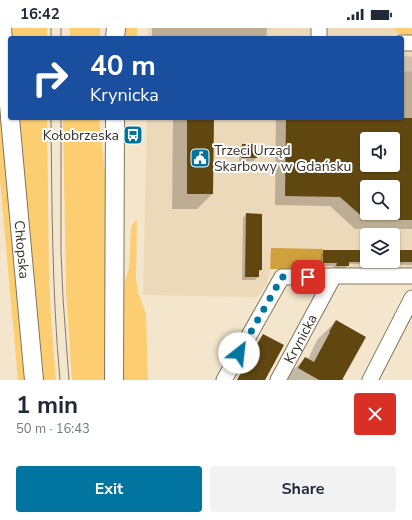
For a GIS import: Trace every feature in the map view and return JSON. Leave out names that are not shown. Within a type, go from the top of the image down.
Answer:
[{"type":"main road","name":"Chłopska","points":[[2,28],[8,95]]},
{"type":"main road","name":"Chłopska","points":[[10,120],[34,380]]},
{"type":"main road","points":[[114,380],[115,120]]},
{"type":"street","name":"Krynicka","points":[[278,380],[334,276]]},
{"type":"street","points":[[224,380],[282,277],[412,276]]},
{"type":"street","points":[[370,380],[412,298]]},
{"type":"shaded area","points":[[10,28],[47,28],[47,36],[11,36]]},
{"type":"shaded area","points":[[70,28],[100,28],[100,36],[70,36]]},
{"type":"shaded area","points":[[126,28],[137,28],[137,36],[125,36]]},
{"type":"shaded area","points":[[149,28],[412,28],[412,270],[322,272],[271,248],[270,269],[267,284],[257,297],[143,295],[147,120],[404,120],[404,36],[148,36]]},
{"type":"shaded area","points":[[394,28],[411,28],[412,35],[398,34]]},
{"type":"shaded area","points":[[0,95],[27,380],[18,380],[0,180]]},
{"type":"shaded area","points":[[19,120],[47,120],[49,275],[56,380],[44,380]]},
{"type":"shaded area","points":[[63,120],[99,120],[106,182],[105,380],[72,380],[66,289]]},
{"type":"shaded area","points":[[137,219],[136,279],[138,292],[146,314],[148,380],[123,380],[123,288],[129,269],[131,229],[132,225]]},
{"type":"shaded area","points":[[271,248],[323,249],[322,270],[270,269]]},
{"type":"building","points":[[404,118],[412,118],[412,220],[400,220],[400,180],[360,180],[360,215],[340,197],[285,196],[286,120],[404,120]]},
{"type":"building","points":[[187,120],[214,120],[213,194],[187,194]]},
{"type":"building","points":[[242,144],[257,144],[257,158],[242,158]]},
{"type":"building","points":[[246,213],[262,214],[262,270],[259,270],[259,277],[245,277]]},
{"type":"building","points":[[323,250],[360,250],[360,262],[349,262],[349,266],[336,266],[337,263],[323,263]]},
{"type":"building","points":[[400,250],[412,250],[412,262],[400,262]]},
{"type":"building","points":[[336,320],[366,337],[342,380],[319,380],[298,368],[305,357],[314,362]]},
{"type":"building","points":[[263,334],[284,345],[265,380],[237,380]]},
{"type":"tunnel","points":[[404,64],[412,64]]},
{"type":"tram line","points":[[51,28],[51,36]]},
{"type":"tram line","points":[[61,28],[61,36]]},
{"type":"tram line","points":[[51,120],[54,282],[60,380]]},
{"type":"tram line","points":[[61,120],[61,251],[69,380]]},
{"type":"place","name":"Kołobrzeska","points":[[133,135]]},
{"type":"place","name":"Trzeci Urząd Skarbowy w Gdańsku","points":[[200,158]]},
{"type":"route","points":[[239,353],[282,277],[308,277]]}]
